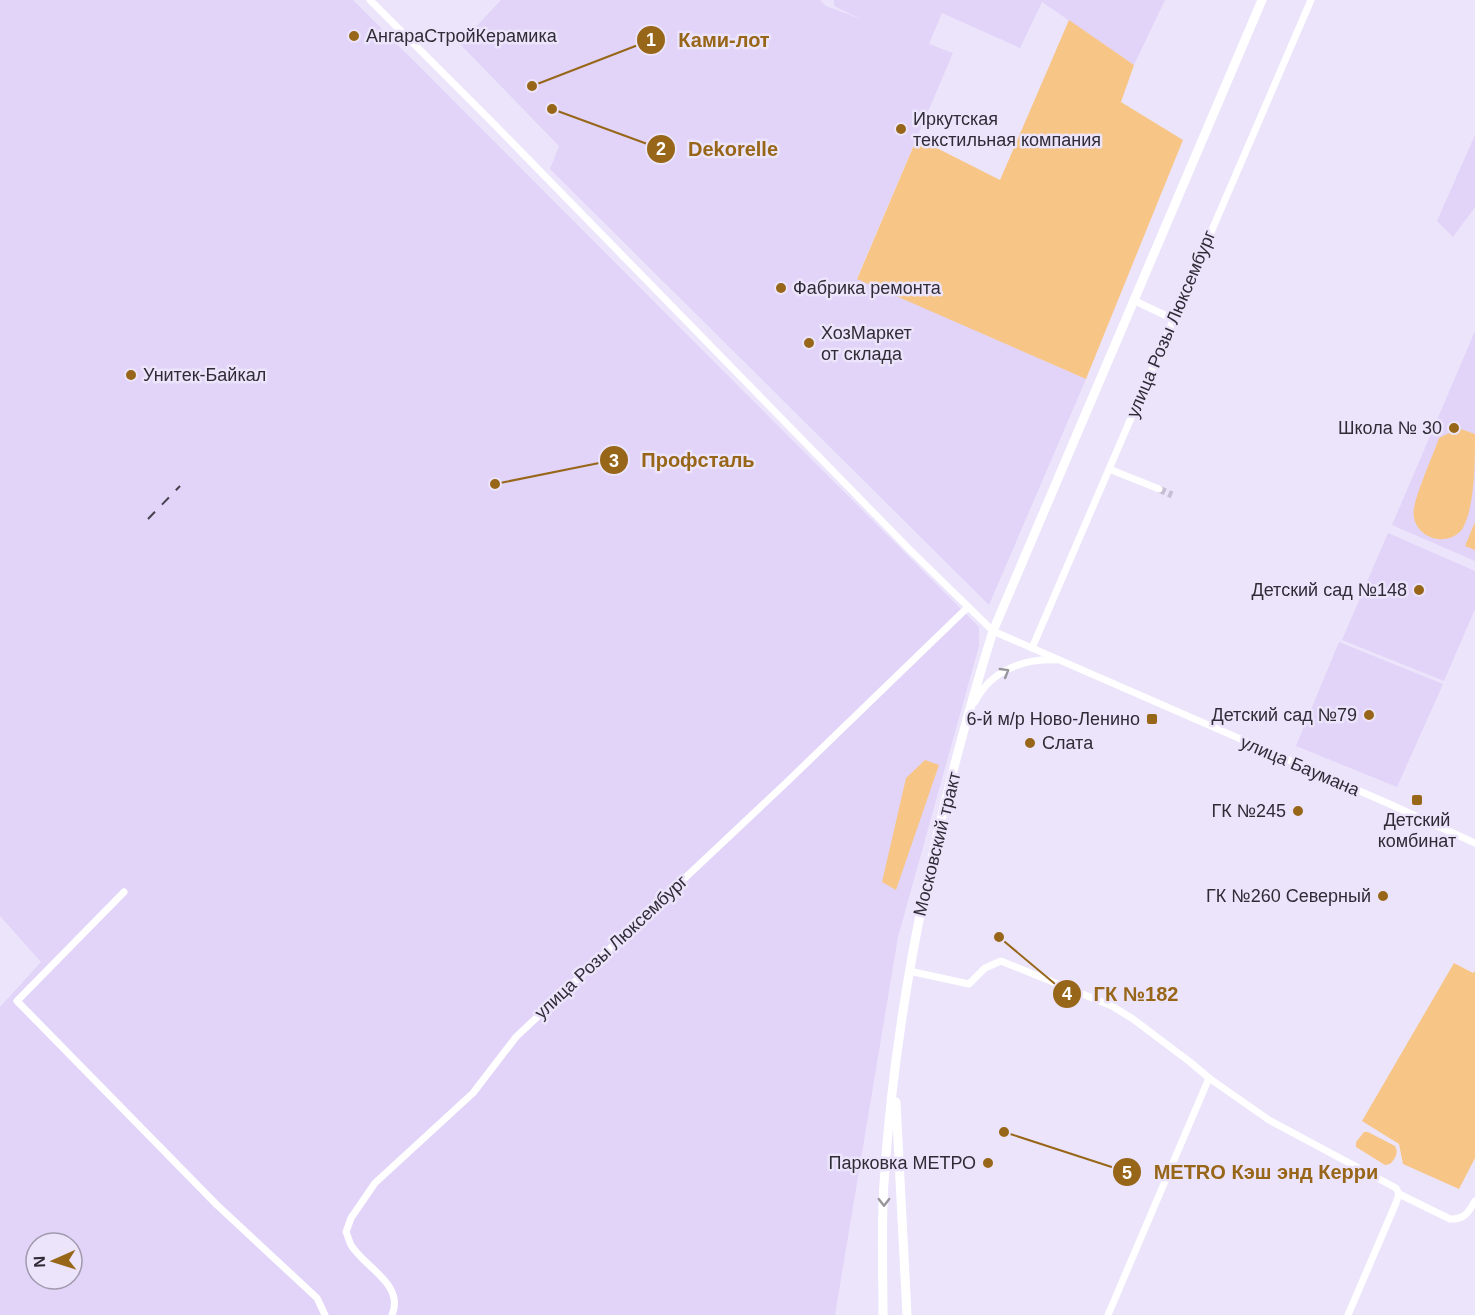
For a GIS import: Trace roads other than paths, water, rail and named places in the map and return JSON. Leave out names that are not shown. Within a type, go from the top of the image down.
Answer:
[{"type":"main road","points":[[993,631],[1262,0]]},
{"type":"main road","name":"Московский тракт","points":[[896,1060],[921,905],[969,715],[993,631]]},
{"type":"main road","points":[[883,1315],[884,1186],[896,1060]]},
{"type":"main road","points":[[896,1060],[898,1149],[907,1315]]},
{"type":"street","points":[[370,0],[993,631]]},
{"type":"street","name":"улица Розы Люксембург","points":[[1032,648],[1311,0]]},
{"type":"street","points":[[1133,300],[1173,319]]},
{"type":"street","points":[[1109,469],[1159,489]]},
{"type":"street","name":"улица Розы Люксембург","points":[[392,1315],[394,1300],[390,1287],[351,1246],[346,1232],[351,1218],[375,1183],[473,1093],[516,1037],[788,781],[968,607]]},
{"type":"street","name":"улица Баумана","points":[[993,631],[1475,843]]},
{"type":"street","points":[[969,715],[977,697],[989,682],[1005,670],[1041,659],[1061,661]]},
{"type":"street","points":[[124,892],[17,1001],[217,1205],[317,1298],[325,1315]]},
{"type":"street","points":[[909,971],[969,984],[985,968],[1001,961],[1112,1006],[1269,1120],[1376,1176],[1396,1188],[1399,1194],[1450,1219],[1459,1220],[1465,1216],[1475,1201]]},
{"type":"street","points":[[1108,1315],[1209,1078]]},
{"type":"street","points":[[1348,1315],[1399,1194]]},
{"type":"tunnel","points":[[1159,489],[1172,495]]},
{"type":"railway","points":[[148,519],[180,486]]},
{"type":"place","name":"АнгараСтройКерамика","points":[[354,36]]},
{"type":"place","name":"Ками-лот","points":[[532,86]]},
{"type":"place","name":"Dekorelle","points":[[552,109]]},
{"type":"place","name":"Иркутская текстильная компания","points":[[901,129]]},
{"type":"place","name":"Фабрика ремонта","points":[[781,288]]},
{"type":"place","name":"ХозМаркет от склада","points":[[809,343]]},
{"type":"place","name":"Унитек-Байкал","points":[[131,375]]},
{"type":"place","name":"Школа № 30","points":[[1454,428]]},
{"type":"place","name":"Профсталь","points":[[495,484]]},
{"type":"place","name":"Детский сад №148","points":[[1419,590]]},
{"type":"place","name":"Детский сад №79","points":[[1369,715]]},
{"type":"place","name":"6-й м/р Ново-Ленино","points":[[1152,719]]},
{"type":"place","name":"Слата","points":[[1030,743]]},
{"type":"place","name":"Детский комбинат","points":[[1417,800]]},
{"type":"place","name":"ГК №245","points":[[1298,811]]},
{"type":"place","name":"ГК №260 Северный","points":[[1383,896]]},
{"type":"place","name":"ГК №182","points":[[999,937]]},
{"type":"place","name":"METRO Кэш энд Керри","points":[[1004,1132]]},
{"type":"place","name":"Парковка МЕТРО","points":[[988,1163]]}]
